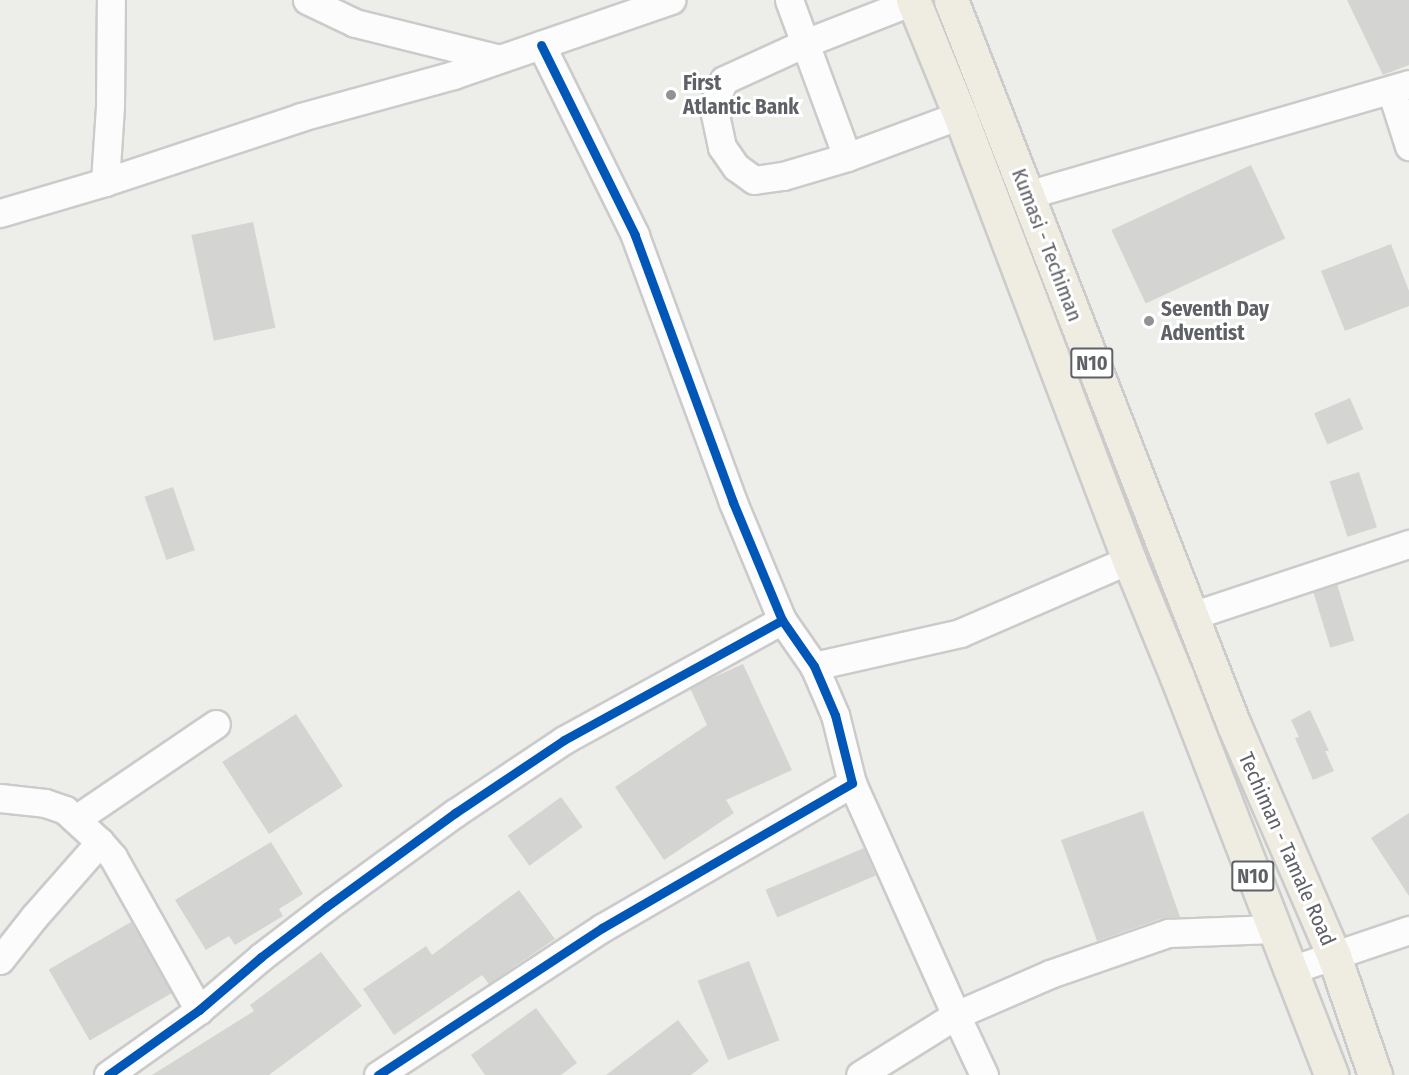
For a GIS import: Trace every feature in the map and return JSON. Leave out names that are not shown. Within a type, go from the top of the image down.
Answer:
[{"type":"highway","name":"Kumasi - Techiman","points":[[951,0],[1234,725]]},
{"type":"highway","name":"Kumasi - Techiman","points":[[913,1],[960,116],[1129,560],[1177,677]]},
{"type":"highway","name":"Techiman - Tamale Road","points":[[1177,677],[1288,971],[1331,1075]]},
{"type":"highway","name":"Techiman - Tamale Road","points":[[1234,725],[1334,956],[1375,1075]]},
{"type":"street","points":[[105,182],[110,106],[111,0]]},
{"type":"street","points":[[307,0],[355,23],[500,59]]},
{"type":"street","points":[[0,213],[105,182],[300,117],[453,75],[671,0]]},
{"type":"street","points":[[789,0],[847,157]]},
{"type":"street","points":[[913,1],[805,43],[724,80],[713,105],[722,147],[736,167],[754,180],[783,176],[847,157],[960,116]]},
{"type":"street","points":[[541,45],[635,235],[733,502],[782,620],[814,666],[835,715],[852,783],[984,1075]]},
{"type":"street","points":[[1027,195],[1400,87],[1409,146]]},
{"type":"street","points":[[1191,616],[1409,544]]},
{"type":"street","points":[[814,666],[960,633],[1129,560]]},
{"type":"street","points":[[108,1075],[199,1010],[261,957],[455,813],[564,740],[782,620]]},
{"type":"street","points":[[76,819],[216,724]]},
{"type":"street","points":[[378,1075],[602,928],[852,783]]},
{"type":"street","points":[[0,798],[45,803],[65,810],[100,842],[113,857],[199,1010]]},
{"type":"street","points":[[0,960],[34,917],[100,842]]},
{"type":"street","points":[[860,1075],[956,1015],[1050,974],[1168,933],[1273,929]]},
{"type":"street","points":[[1288,971],[1409,930]]},
{"type":"building","points":[[1347,0],[1409,0],[1409,65],[1383,75]]},
{"type":"building","points":[[1251,165],[1285,238],[1146,303],[1111,230]]},
{"type":"building","points":[[253,222],[275,328],[214,341],[191,235]]},
{"type":"building","points":[[1391,244],[1409,291],[1409,306],[1345,331],[1321,271]]},
{"type":"building","points":[[1350,398],[1363,429],[1327,445],[1314,413]]},
{"type":"building","points":[[1359,472],[1377,527],[1347,537],[1330,482]]},
{"type":"building","points":[[173,487],[195,550],[166,560],[145,497]]},
{"type":"building","points":[[1337,584],[1354,640],[1330,648],[1313,591]]},
{"type":"building","points":[[743,664],[792,770],[726,800],[734,813],[664,860],[615,787],[707,725],[690,688]]},
{"type":"building","points":[[1310,710],[1329,751],[1325,751],[1334,771],[1313,780],[1295,738],[1299,737],[1291,720]]},
{"type":"building","points":[[296,714],[343,786],[269,834],[222,762]]},
{"type":"building","points":[[561,797],[583,827],[529,866],[508,836]]},
{"type":"building","points":[[1143,811],[1180,917],[1163,918],[1097,941],[1061,840]]},
{"type":"building","points":[[1409,813],[1409,896],[1371,838]]},
{"type":"building","points":[[271,842],[303,894],[279,909],[283,916],[235,945],[229,936],[206,950],[175,900]]},
{"type":"building","points":[[864,848],[876,876],[777,917],[766,890]]},
{"type":"building","points":[[519,890],[555,939],[489,984],[482,975],[394,1035],[363,989],[426,946],[432,955]]},
{"type":"building","points":[[131,922],[172,993],[90,1041],[49,970]]},
{"type":"building","points":[[321,952],[362,1006],[269,1075],[152,1075],[254,1011],[250,1005]]},
{"type":"building","points":[[749,961],[779,1040],[728,1060],[698,981]]},
{"type":"building","points":[[536,1008],[577,1063],[561,1075],[485,1075],[471,1055]]},
{"type":"building","points":[[678,1020],[709,1061],[691,1075],[606,1075]]},
{"type":"cycle path","points":[[378,1075],[602,928],[852,783],[835,715],[814,666],[782,620],[733,502],[635,235],[541,45]]},
{"type":"cycle path","points":[[108,1075],[199,1010],[261,957],[455,813],[564,740],[782,620]]},
{"type":"place","name":"First Atlantic Bank","points":[[671,95]]},
{"type":"place","name":"Seventh Day Adventist","points":[[1149,321]]}]
